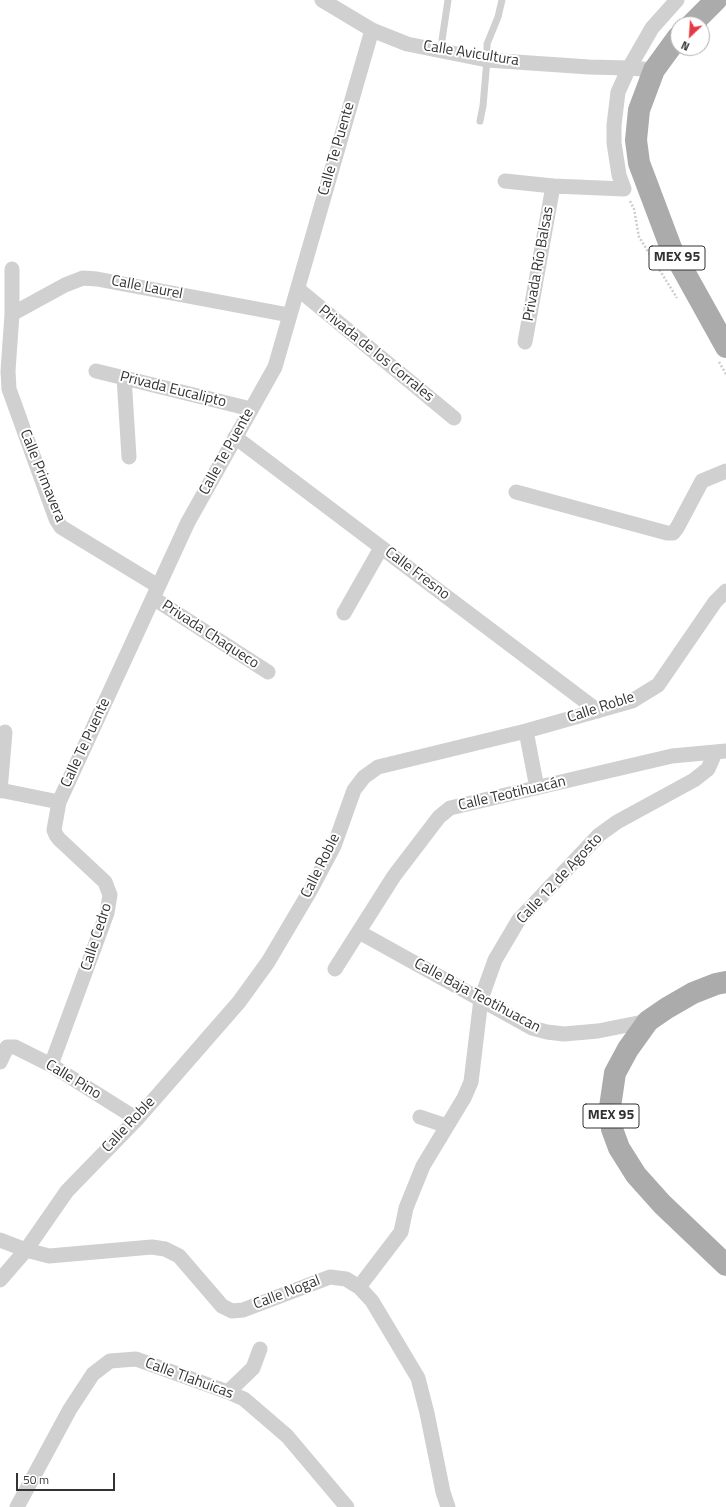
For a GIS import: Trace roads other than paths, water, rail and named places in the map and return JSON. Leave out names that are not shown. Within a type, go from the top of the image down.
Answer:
[{"type":"main road","points":[[700,16],[716,0]]},
{"type":"main road","name":"MEX 95","points":[[670,48],[654,70],[639,110],[636,140],[639,163],[671,248],[726,347]]},
{"type":"main road","name":"MEX 95","points":[[725,1259],[662,1204],[636,1175],[619,1148],[612,1129],[610,1107],[615,1073],[628,1049],[648,1021],[667,1008],[693,994],[716,984],[726,982]]},
{"type":"street","name":"Calle Avicultura","points":[[322,0],[372,30],[407,44],[487,60],[654,70]]},
{"type":"street","points":[[506,182],[553,186],[624,189],[619,175],[616,158],[614,125],[618,92],[628,68],[652,28],[677,0]]},
{"type":"street","name":"Calle Te Puente","points":[[0,790],[58,802],[188,522],[275,367],[372,30]]},
{"type":"street","name":"Privada Río Balsas","points":[[525,342],[553,186]]},
{"type":"street","name":"Calle Primavera","points":[[12,269],[12,314],[8,371],[9,389],[58,524],[156,592]]},
{"type":"street","name":"Calle Laurel","points":[[12,314],[65,285],[82,278],[97,278],[289,315]]},
{"type":"street","name":"Privada de los Corrales","points":[[298,289],[454,418]]},
{"type":"street","name":"Privada Eucalipto","points":[[96,371],[251,409]]},
{"type":"street","points":[[124,377],[129,457]]},
{"type":"street","name":"Calle Fresno","points":[[235,438],[598,711]]},
{"type":"street","points":[[516,492],[673,533],[702,481],[726,471]]},
{"type":"street","points":[[344,613],[381,548]]},
{"type":"street","name":"Calle Roble","points":[[0,1280],[26,1250],[67,1191],[137,1119],[239,1002],[268,962],[310,891],[334,846],[354,790],[364,777],[378,767],[526,731],[632,701],[658,685],[715,602],[726,591]]},
{"type":"street","name":"Privada Chaqueco","points":[[156,592],[268,672]]},
{"type":"street","points":[[526,731],[537,788]]},
{"type":"street","points":[[0,790],[5,732]]},
{"type":"street","name":"Calle Teotihuacán","points":[[335,969],[394,876],[439,817],[450,808],[672,756],[721,752]]},
{"type":"street","name":"Calle 12 de Agosto","points":[[359,1287],[401,1232],[406,1208],[423,1166],[464,1098],[471,1082],[481,999],[495,960],[518,922],[599,835],[617,822],[694,780],[708,769],[721,752]]},
{"type":"street","name":"Calle Cedro","points":[[51,1065],[107,912],[110,895],[105,882],[56,835],[54,830],[58,802]]},
{"type":"street","name":"Calle Baja Teotihuacan","points":[[359,932],[532,1028],[564,1034],[598,1031],[648,1021]]},
{"type":"street","points":[[0,1062],[4,1043]]},
{"type":"street","name":"Calle Pino","points":[[4,1043],[51,1065],[137,1119]]},
{"type":"street","points":[[420,1117],[447,1126]]},
{"type":"street","name":"Calle Nogal","points":[[0,1240],[26,1250],[49,1256],[152,1247],[165,1249],[179,1256],[222,1306],[232,1310],[244,1310],[330,1277],[346,1279],[359,1287],[372,1301],[418,1378],[427,1413],[443,1492],[448,1507]]},
{"type":"street","points":[[228,1392],[253,1368],[260,1349]]},
{"type":"street","name":"Calle Tlahuicas","points":[[17,1507],[70,1409],[93,1374],[110,1361],[136,1359],[244,1399],[287,1436],[348,1507]]},
{"type":"lane","points":[[442,40],[448,0]]},
{"type":"lane","points":[[480,121],[483,106],[487,44],[496,23],[502,0]]}]
